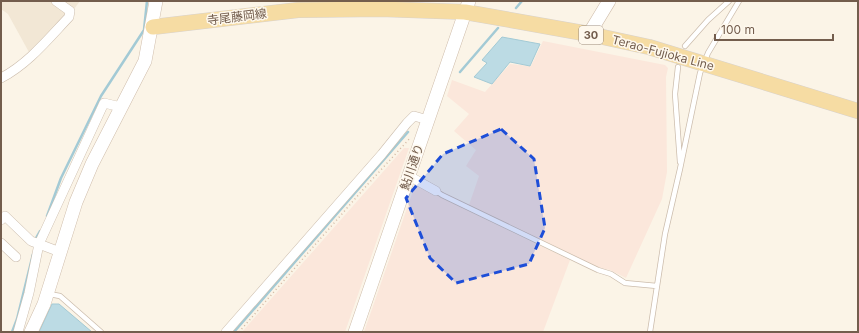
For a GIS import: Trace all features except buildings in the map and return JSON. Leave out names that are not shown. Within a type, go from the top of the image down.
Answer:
[{"type":"main road","name":"寺尾藤岡線","points":[[153,27],[298,10],[467,7]]},
{"type":"main road","name":"Terao-Fujioka Line","points":[[467,7],[649,47],[858,111]]},
{"type":"street","points":[[1,78],[12,72],[42,46],[69,17],[70,11],[56,1]]},
{"type":"street","points":[[31,332],[44,304],[76,202],[92,164],[145,61],[153,27],[156,1]]},
{"type":"street","points":[[589,34],[609,1]]},
{"type":"street","name":"鮎川通り","points":[[355,332],[467,7]]},
{"type":"street","points":[[18,332],[29,293],[39,244],[53,215],[66,182],[104,103],[121,107]]},
{"type":"street","points":[[226,332],[382,154],[407,122],[414,116],[428,120]]},
{"type":"street","points":[[409,176],[436,191]]},
{"type":"street","points":[[1,220],[5,216],[31,241],[60,252]]},
{"type":"street","points":[[1,243],[16,257]]},
{"type":"lane","points":[[685,46],[708,20],[729,1]]},
{"type":"lane","points":[[650,332],[665,234],[693,105],[710,65],[708,53],[739,1]]},
{"type":"lane","points":[[678,67],[675,94],[680,169]]},
{"type":"lane","points":[[436,191],[584,263],[611,274],[625,283],[657,286]]},
{"type":"lane","points":[[47,294],[60,296],[102,332]]},
{"type":"path","points":[[239,332],[368,184],[412,136]]},
{"type":"highlighted area","points":[[501,129],[534,159],[545,228],[529,264],[456,283],[430,258],[406,198],[443,154]]},
{"type":"shaded area","points":[[1,1],[80,1],[40,46],[30,54],[8,14],[1,9]]},
{"type":"shaded area","points":[[543,41],[665,65],[668,68],[666,77],[667,172],[662,199],[626,278],[610,270],[596,267],[469,205],[479,176],[466,166],[476,150],[454,131],[469,114],[447,96],[452,80],[485,92],[510,64],[531,66]]},
{"type":"shaded area","points":[[404,148],[409,148],[345,332],[242,332]]},
{"type":"shaded area","points":[[415,185],[570,260],[543,332],[364,332]]},
{"type":"water","points":[[502,37],[540,44],[530,66],[510,62],[492,84],[474,77],[487,63],[482,60]]},
{"type":"water","points":[[52,304],[59,304],[92,332],[39,332]]},
{"type":"waterway","points":[[47,216],[61,178],[101,96],[144,30],[147,1]]},
{"type":"waterway","points":[[516,8],[522,1]]},
{"type":"waterway","points":[[460,72],[498,28]]},
{"type":"waterway","points":[[234,332],[408,132]]},
{"type":"waterway","points":[[36,238],[40,231]]},
{"type":"waterway","points":[[12,332],[17,319],[33,254]]}]
